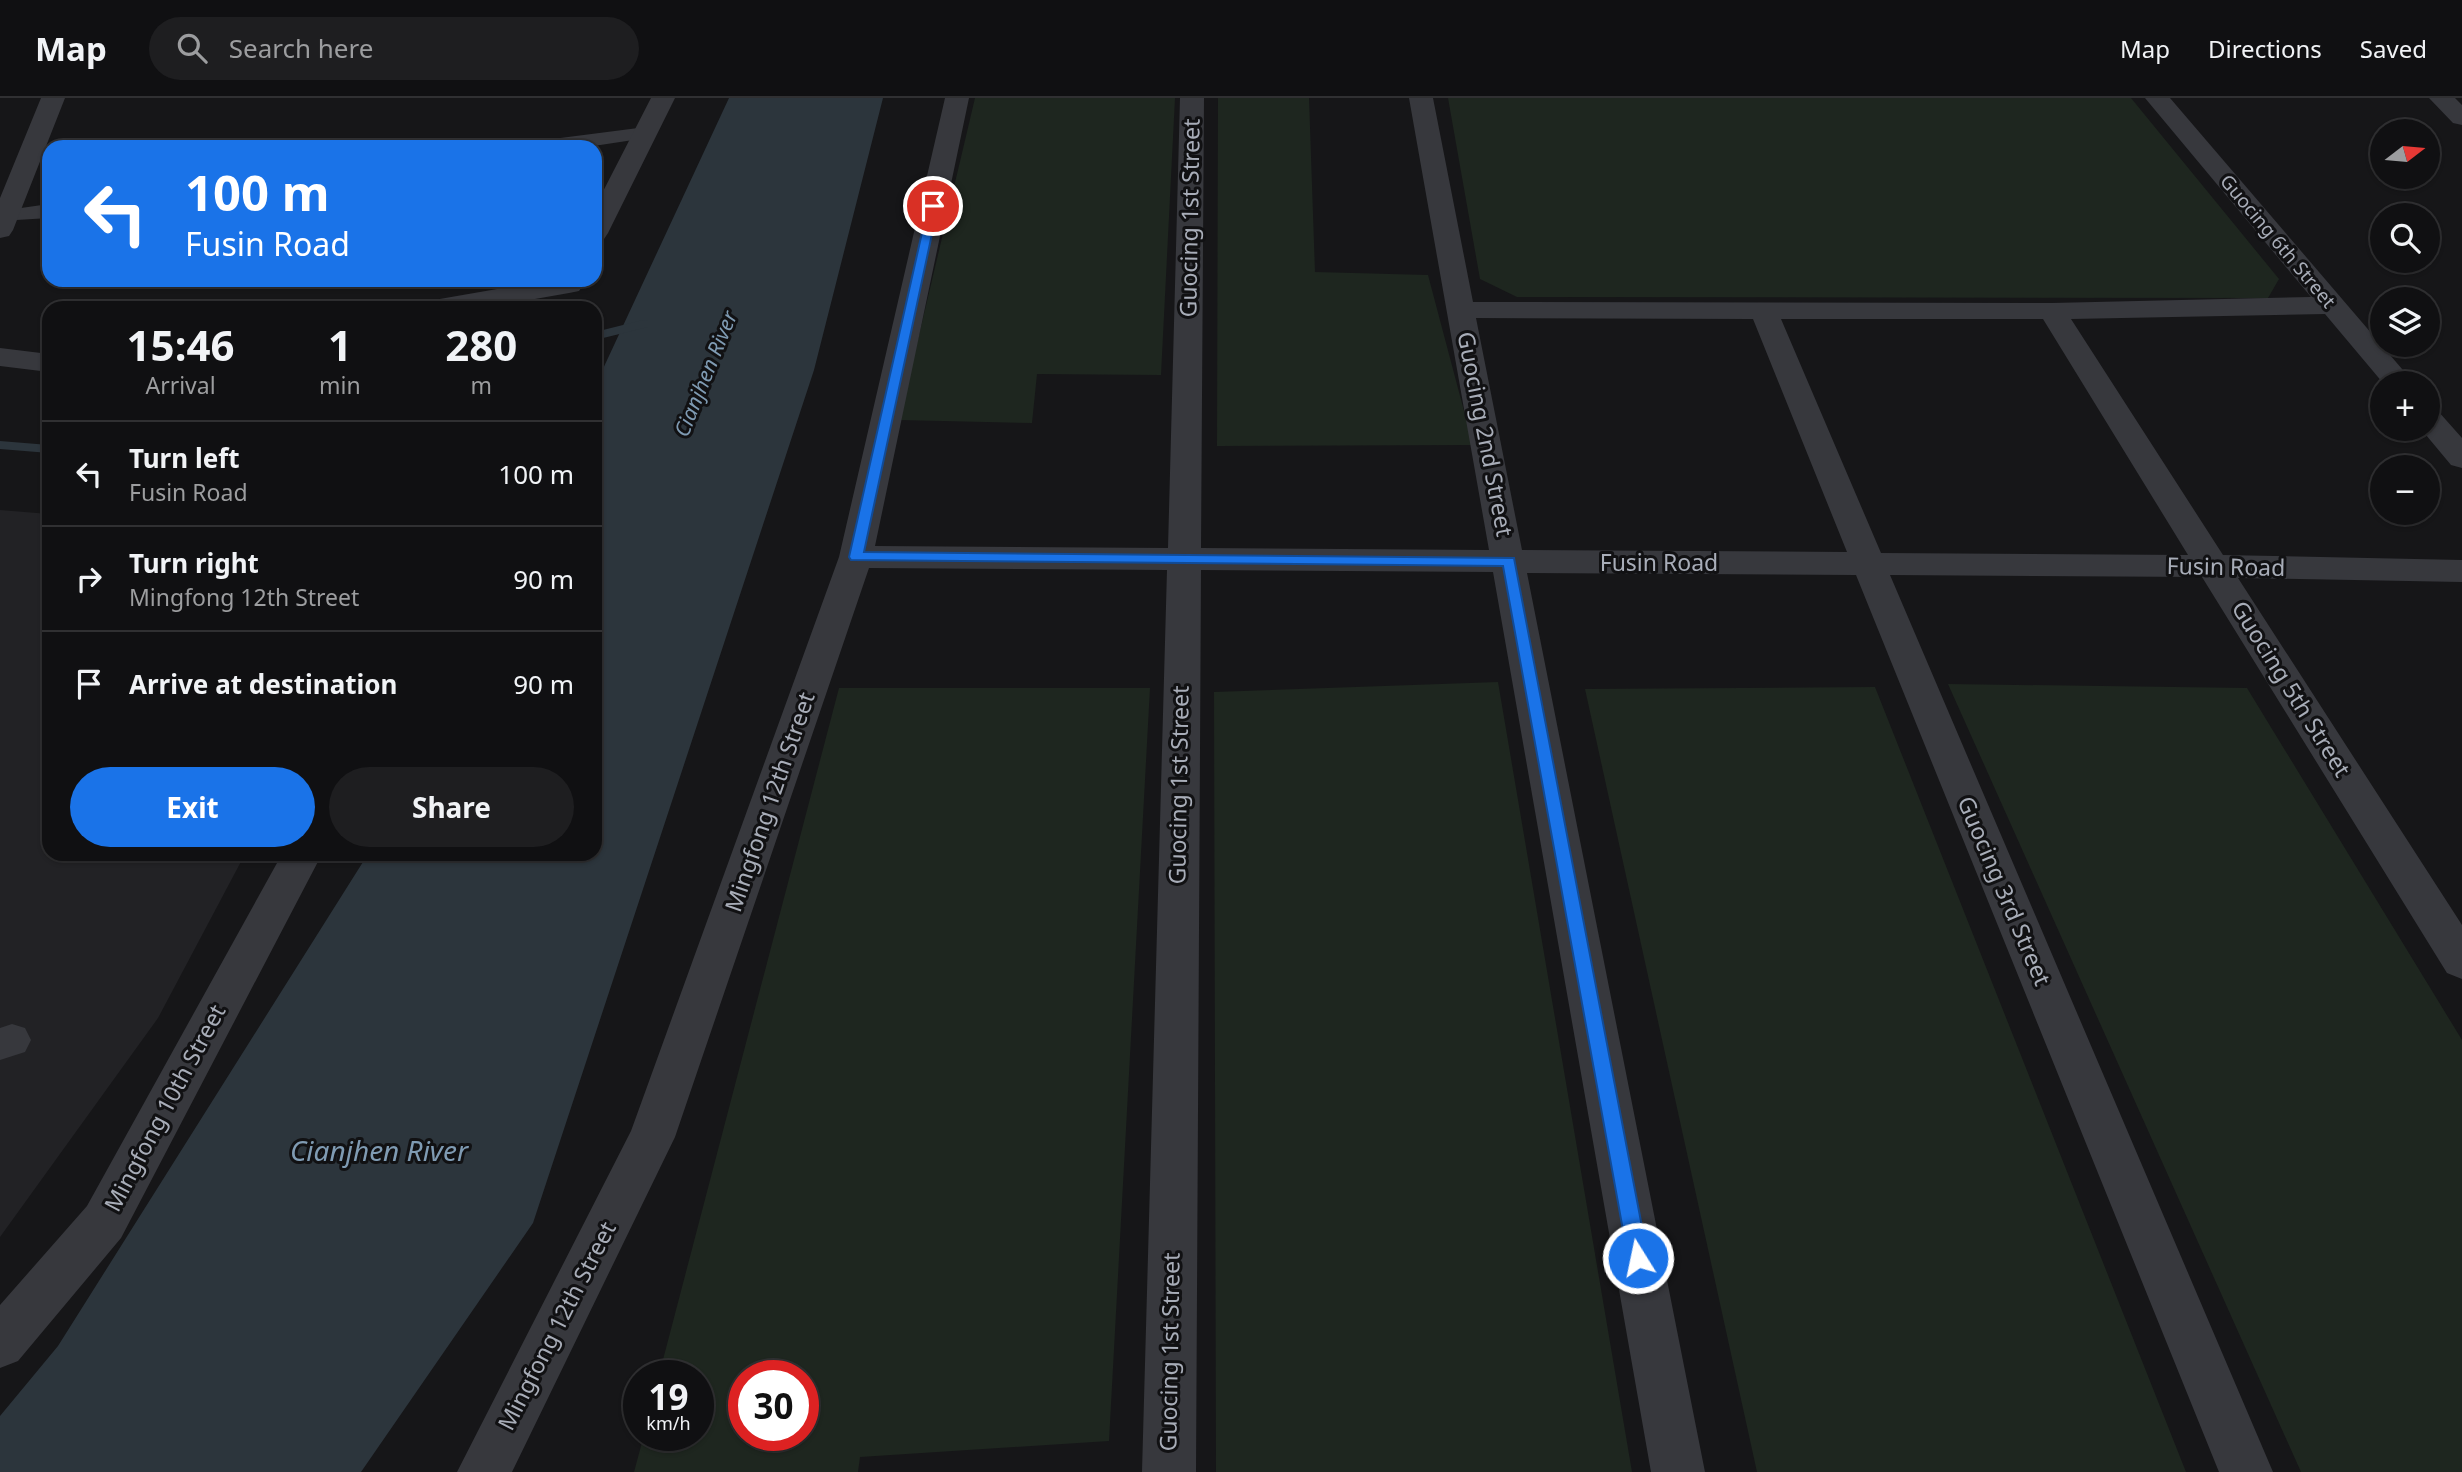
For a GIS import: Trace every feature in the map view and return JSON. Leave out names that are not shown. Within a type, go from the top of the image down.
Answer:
[{"type":"street","points":[[3,223],[53,98]]},
{"type":"street","points":[[602,219],[663,98]]},
{"type":"street","name":"Mingfong 12th Street","points":[[484,1472],[652,1138],[856,557],[957,98]]},
{"type":"street","name":"Guocing 1st Street","points":[[1168,1472],[1192,98]]},
{"type":"street","name":"Guocing 2nd Street","points":[[1421,98],[1678,1472]]},
{"type":"street","name":"Guocing 6th Street","points":[[2157,98],[2389,371]]},
{"type":"street","points":[[2441,98],[2462,118]]},
{"type":"street","points":[[488,301],[566,291]]},
{"type":"street","points":[[1461,310],[2052,311],[2333,305]]},
{"type":"street","name":"Guocing 3rd Street","points":[[1763,310],[2246,1472]]},
{"type":"street","name":"Guocing 5th Street","points":[[2052,311],[2462,961]]},
{"type":"street","points":[[0,356],[42,362]]},
{"type":"street","points":[[2440,432],[2462,458]]},
{"type":"street","name":"Fusin Road","points":[[856,557],[2213,566],[2462,571]]},
{"type":"street","name":"Mingfong 10th Street","points":[[0,1343],[104,1222],[298,861]]},
{"type":"lane","points":[[592,140],[646,133]]},
{"type":"lane","points":[[3,223],[42,213]]},
{"type":"shaded area","points":[[975,98],[1175,98],[1161,375],[1037,374],[1032,423],[899,420]]},
{"type":"shaded area","points":[[1218,98],[1309,98],[1315,272],[1428,275],[1473,445],[1217,446]]},
{"type":"shaded area","points":[[1448,98],[2131,98],[2279,279],[2268,298],[1517,297],[1480,279]]},
{"type":"shaded area","points":[[0,510],[42,513],[42,861],[241,861],[158,1018],[0,1237]]},
{"type":"shaded area","points":[[1498,682],[1632,1472],[1216,1472],[1214,692]]},
{"type":"shaded area","points":[[1948,684],[2247,688],[2462,1040],[2462,1472],[2301,1472]]},
{"type":"shaded area","points":[[1875,687],[2186,1472],[1757,1472],[1585,689]]},
{"type":"shaded area","points":[[839,688],[1150,688],[1109,1441],[860,1457],[858,1472],[634,1472],[640,1451],[714,1451],[714,1360],[663,1360]]},
{"type":"water","name":"Cianjhen River","points":[[729,98],[883,98],[814,370],[533,1223],[361,1472],[0,1472],[0,1416],[58,1346],[364,861],[602,861],[602,371]]},
{"type":"waterway","points":[[602,334],[643,324]]},
{"type":"waterway","points":[[0,445],[42,448]]},
{"type":"route","points":[[933,206],[856,557],[1509,562],[1638,1258]]}]
